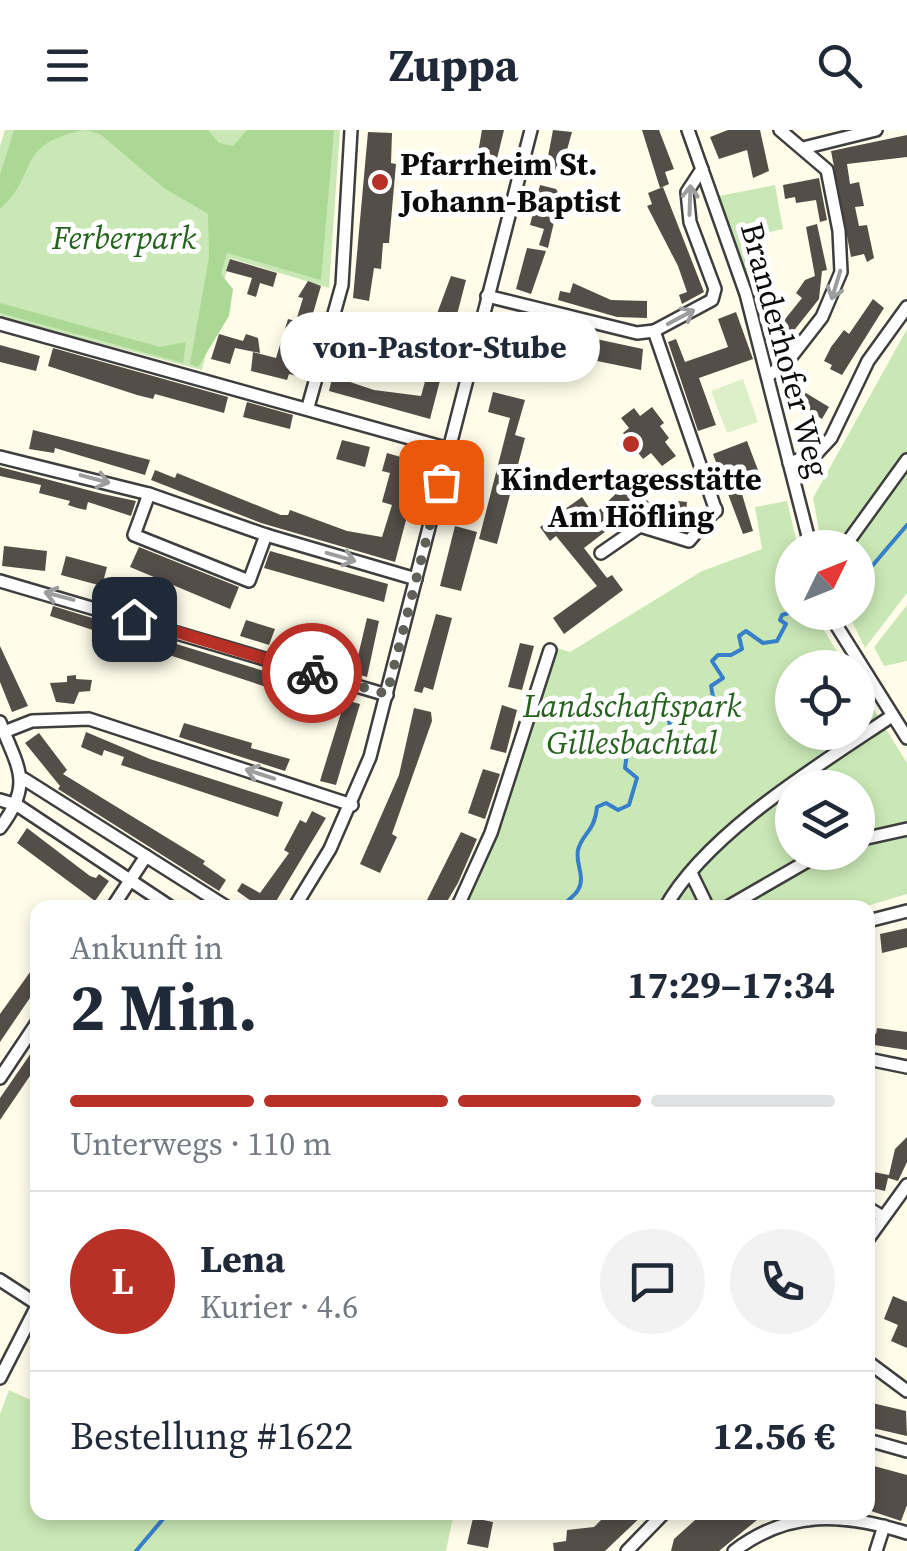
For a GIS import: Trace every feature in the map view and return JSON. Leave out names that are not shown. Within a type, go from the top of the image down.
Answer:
[{"type":"street","points":[[308,408],[342,286],[352,130]]},
{"type":"street","points":[[299,900],[352,805],[387,694],[531,130]]},
{"type":"street","name":"Branderhofer Weg","points":[[688,130],[746,294],[806,530]]},
{"type":"street","points":[[768,376],[787,362],[822,316],[837,286],[841,246],[827,170],[780,130]]},
{"type":"street","points":[[803,148],[876,130]]},
{"type":"street","name":"Branderhofer Weg","points":[[654,332],[712,300],[715,289],[690,222],[687,192],[702,169]]},
{"type":"street","points":[[487,296],[620,332],[654,332],[716,510],[689,541],[640,526],[601,553]]},
{"type":"street","points":[[789,463],[816,454],[831,438],[868,361],[907,307]]},
{"type":"street","points":[[0,324],[449,449]]},
{"type":"street","points":[[0,457],[149,494],[266,535],[416,580]]},
{"type":"street","points":[[856,530],[907,460]]},
{"type":"street","points":[[149,494],[134,535],[249,581],[266,535]]},
{"type":"street","points":[[0,581],[387,694]]},
{"type":"street","points":[[839,630],[907,738]]},
{"type":"street","points":[[461,900],[491,833],[550,650]]},
{"type":"street","points":[[671,900],[691,872],[772,797],[892,716]]},
{"type":"street","points":[[215,900],[24,779],[2,727],[32,721],[89,719],[352,805]]},
{"type":"street","points":[[0,828],[18,805],[24,779]]},
{"type":"street","points":[[0,800],[18,805],[160,900]]},
{"type":"street","points":[[875,837],[907,830]]},
{"type":"street","points":[[117,900],[146,856]]},
{"type":"street","points":[[740,900],[792,870]]},
{"type":"street","points":[[691,872],[704,900]]},
{"type":"street","points":[[875,919],[907,911]]},
{"type":"street","points":[[0,1078],[30,1033]]},
{"type":"street","points":[[875,1060],[907,1067]]},
{"type":"street","points":[[875,1229],[905,1192]]},
{"type":"street","points":[[875,1212],[883,1217]]},
{"type":"street","points":[[0,1280],[30,1299]]},
{"type":"street","points":[[2,1371],[30,1317]]},
{"type":"street","points":[[875,1367],[907,1391]]},
{"type":"street","points":[[875,1442],[907,1451]]},
{"type":"street","points":[[627,1551],[658,1520]]},
{"type":"street","points":[[734,1551],[754,1535],[801,1520]]},
{"type":"street","points":[[842,1520],[907,1533]]},
{"type":"street","points":[[876,1551],[884,1526]]},
{"type":"green space","name":"Ferberpark","points":[[5,130],[340,130],[329,288],[230,258],[202,370],[0,317],[0,146]]},
{"type":"green space","points":[[14,130],[84,130],[47,143],[37,152],[0,209],[0,175]]},
{"type":"green space","points":[[86,130],[208,130],[219,143],[233,146],[247,130],[334,130],[321,280],[227,253],[221,274],[233,289],[229,316],[198,367],[190,364],[209,257],[208,214],[164,188],[100,134]]},
{"type":"green space","points":[[775,185],[783,229],[756,235],[758,296],[751,298],[719,196]]},
{"type":"green space","points":[[0,303],[160,347],[186,342],[183,363],[0,313]]},
{"type":"green space","points":[[907,329],[907,593],[865,648],[856,630],[875,630],[875,530],[819,530],[813,498]]},
{"type":"green space","points":[[743,379],[758,422],[727,433],[711,391]]},
{"type":"green space","name":"Landschaftspark Gillesbachtal","points":[[787,501],[794,530],[775,530],[775,630],[824,630],[836,650],[775,650],[775,750],[875,750],[875,711],[907,763],[907,894],[875,904],[875,900],[469,900],[503,823],[554,647],[570,652],[702,571],[762,549],[755,507]]},
{"type":"green space","points":[[907,605],[907,661],[884,666],[874,647]]},
{"type":"green space","points":[[9,1390],[30,1400],[30,1520],[453,1520],[446,1551],[0,1551],[0,1414]]},
{"type":"building","points":[[482,130],[504,130],[493,175],[475,170]]},
{"type":"building","points":[[553,130],[572,132],[561,171],[546,167]]},
{"type":"building","points":[[642,130],[659,130],[674,169],[665,172],[669,184],[660,188]]},
{"type":"building","points":[[728,130],[760,130],[769,171],[753,178],[747,150],[719,159],[710,137]]},
{"type":"building","points":[[368,132],[392,133],[391,163],[396,164],[389,243],[383,243],[381,269],[374,268],[369,301],[353,298]]},
{"type":"building","points":[[907,135],[907,157],[847,164],[850,184],[859,182],[864,206],[855,207],[859,226],[867,225],[874,258],[867,262],[864,254],[851,257],[831,151]]},
{"type":"building","points":[[819,178],[827,220],[820,222],[816,200],[796,203],[795,197],[785,199],[783,185]]},
{"type":"building","points":[[540,185],[556,189],[560,196],[548,248],[539,245],[544,229],[530,225]]},
{"type":"building","points":[[663,187],[704,292],[682,304],[679,295],[687,292],[678,266],[647,206],[652,204],[648,193]]},
{"type":"building","points":[[817,224],[827,270],[822,271],[819,299],[788,338],[777,329],[802,298],[796,293],[805,280],[815,276],[806,227]]},
{"type":"building","points":[[527,248],[546,251],[531,294],[516,289]]},
{"type":"building","points":[[230,259],[277,273],[273,287],[260,283],[256,297],[247,294],[252,278],[226,271]]},
{"type":"building","points":[[451,276],[466,280],[430,419],[329,391],[334,370],[343,372],[347,381],[374,390],[421,396],[426,378],[420,376],[426,354],[403,348],[406,338],[432,345],[439,320],[435,319]]},
{"type":"building","points":[[308,281],[321,286],[300,358],[305,362],[297,376],[289,374],[287,380],[251,371],[253,352],[276,358],[288,319],[296,321],[303,298],[298,297]]},
{"type":"building","points":[[573,283],[611,300],[647,301],[647,318],[617,317],[558,300],[560,291],[570,293]]},
{"type":"building","points":[[873,299],[884,308],[842,375],[830,369],[832,365],[824,361],[831,347],[844,330],[849,334]]},
{"type":"building","points":[[349,312],[366,317],[359,348],[341,343]]},
{"type":"building","points":[[736,312],[753,359],[699,378],[716,425],[698,431],[668,342],[676,339],[685,362],[728,347],[718,319]]},
{"type":"building","points":[[513,318],[529,322],[518,377],[499,372]]},
{"type":"building","points":[[568,333],[643,349],[641,370],[563,354]]},
{"type":"building","points":[[219,334],[243,341],[246,334],[258,338],[260,353],[235,348],[230,364],[211,359]]},
{"type":"building","points":[[0,345],[40,356],[36,371],[0,362]]},
{"type":"building","points":[[53,348],[228,397],[224,413],[155,394],[153,399],[137,395],[48,366]]},
{"type":"building","points":[[791,378],[799,383],[796,387],[829,407],[822,419],[789,399],[793,391],[786,386]]},
{"type":"building","points":[[493,392],[525,400],[515,435],[525,438],[497,544],[479,539],[510,418],[488,412]]},
{"type":"building","points":[[247,402],[293,415],[290,429],[243,417]]},
{"type":"building","points":[[652,407],[664,423],[660,426],[669,438],[665,442],[676,456],[662,466],[651,453],[643,459],[623,433],[629,428],[621,418],[634,408],[640,416]]},
{"type":"building","points":[[33,430],[150,460],[145,475],[55,448],[54,453],[29,449]]},
{"type":"building","points":[[342,440],[370,447],[365,467],[336,459]]},
{"type":"building","points":[[747,441],[764,486],[742,494],[753,531],[743,534],[713,454]]},
{"type":"building","points":[[387,453],[421,463],[395,562],[261,523],[151,480],[155,470],[175,478],[177,473],[281,515],[288,515],[290,510],[347,531],[382,537],[392,505],[382,502],[390,473],[382,471]]},
{"type":"building","points":[[0,467],[136,501],[131,516],[88,502],[86,510],[77,508],[68,505],[70,501],[39,493],[41,485],[0,476]]},
{"type":"building","points":[[630,480],[652,506],[676,520],[678,501],[687,502],[686,513],[695,516],[693,521],[686,530],[651,520],[636,508],[584,548],[607,578],[612,575],[623,590],[564,634],[553,618],[597,586],[556,536],[550,541],[540,527],[582,497],[594,515]]},
{"type":"building","points":[[455,526],[477,532],[461,591],[440,586]]},
{"type":"building","points":[[4,546],[47,551],[45,571],[2,566]]},
{"type":"building","points":[[139,547],[239,587],[230,609],[130,567]]},
{"type":"building","points":[[270,551],[388,584],[384,602],[264,568]]},
{"type":"building","points":[[66,556],[107,567],[102,586],[61,575]]},
{"type":"building","points":[[53,606],[316,687],[312,702],[50,616]]},
{"type":"building","points":[[436,614],[452,618],[433,690],[424,687],[422,693],[414,691]]},
{"type":"building","points":[[367,618],[379,621],[367,677],[354,673]]},
{"type":"building","points":[[246,620],[275,629],[269,645],[240,636]]},
{"type":"building","points":[[520,643],[534,646],[522,690],[508,687]]},
{"type":"building","points":[[0,646],[28,706],[12,712],[0,682]]},
{"type":"building","points":[[76,675],[76,679],[92,680],[90,691],[79,692],[74,704],[56,702],[50,683],[67,682],[67,676]]},
{"type":"building","points":[[345,700],[360,704],[336,785],[320,781]]},
{"type":"building","points":[[502,705],[517,710],[506,753],[490,749]]},
{"type":"building","points":[[414,708],[431,712],[432,721],[392,834],[397,837],[380,873],[360,864],[399,775]]},
{"type":"building","points":[[184,723],[290,759],[285,771],[179,737]]},
{"type":"building","points":[[86,732],[150,759],[283,802],[278,817],[121,765],[124,757],[104,750],[102,756],[81,747]]},
{"type":"building","points":[[39,733],[67,770],[63,774],[205,861],[203,864],[226,880],[219,891],[58,789],[60,786],[25,743]]},
{"type":"building","points":[[483,769],[500,774],[485,819],[468,813]]},
{"type":"building","points":[[312,811],[326,818],[277,900],[250,900],[237,891],[242,883],[260,893],[289,853],[284,850],[300,820],[306,823]]},
{"type":"building","points":[[27,828],[90,876],[96,878],[99,874],[109,881],[94,900],[17,843]]},
{"type":"building","points":[[461,832],[477,839],[448,900],[427,900]]},
{"type":"building","points":[[907,928],[907,947],[882,953],[880,934]]},
{"type":"building","points":[[30,972],[30,998],[0,1042],[0,1014]]},
{"type":"building","points":[[877,1028],[907,1032],[907,1050],[875,1045]]},
{"type":"building","points":[[30,1055],[30,1076],[0,1120],[0,1098]]},
{"type":"building","points":[[907,1137],[907,1162],[898,1181],[888,1178],[885,1191],[875,1189],[875,1172],[889,1175],[895,1149]]},
{"type":"building","points":[[893,1296],[907,1302],[907,1348],[891,1341],[898,1325],[884,1319]]},
{"type":"building","points":[[875,1404],[906,1411],[907,1436],[875,1429]]},
{"type":"building","points":[[875,1466],[907,1475],[907,1505],[901,1521],[875,1512]]},
{"type":"building","points":[[473,1520],[493,1522],[488,1548],[467,1544]]},
{"type":"building","points":[[601,1520],[638,1520],[605,1551],[554,1551],[553,1543],[566,1541],[567,1530],[594,1527]]},
{"type":"building","points":[[695,1520],[757,1520],[719,1551],[671,1551],[674,1539]]},
{"type":"waterway","points":[[875,563],[907,525]]},
{"type":"waterway","points":[[569,900],[580,885],[578,850],[594,822],[597,807],[606,803],[618,810],[629,805],[637,778],[625,768],[627,753],[647,748],[666,755],[674,746],[668,715],[713,697],[711,686],[723,678],[712,661],[718,655],[731,655],[742,649],[739,636],[746,631],[763,643],[777,641],[783,630]]},
{"type":"waterway","points":[[136,1551],[162,1520]]},
{"type":"way so far","points":[[312,673],[387,694],[441,482]]},
{"type":"place","name":"Pfarrheim St. Johann-Baptist","points":[[380,182]]},
{"type":"place","name":"Kindertagesstätte Am Höfling","points":[[631,444]]},
{"type":"place","name":"von-Pastor-Stube","points":[[441,482]]},
{"type":"route","points":[[134,619],[312,673]]}]
